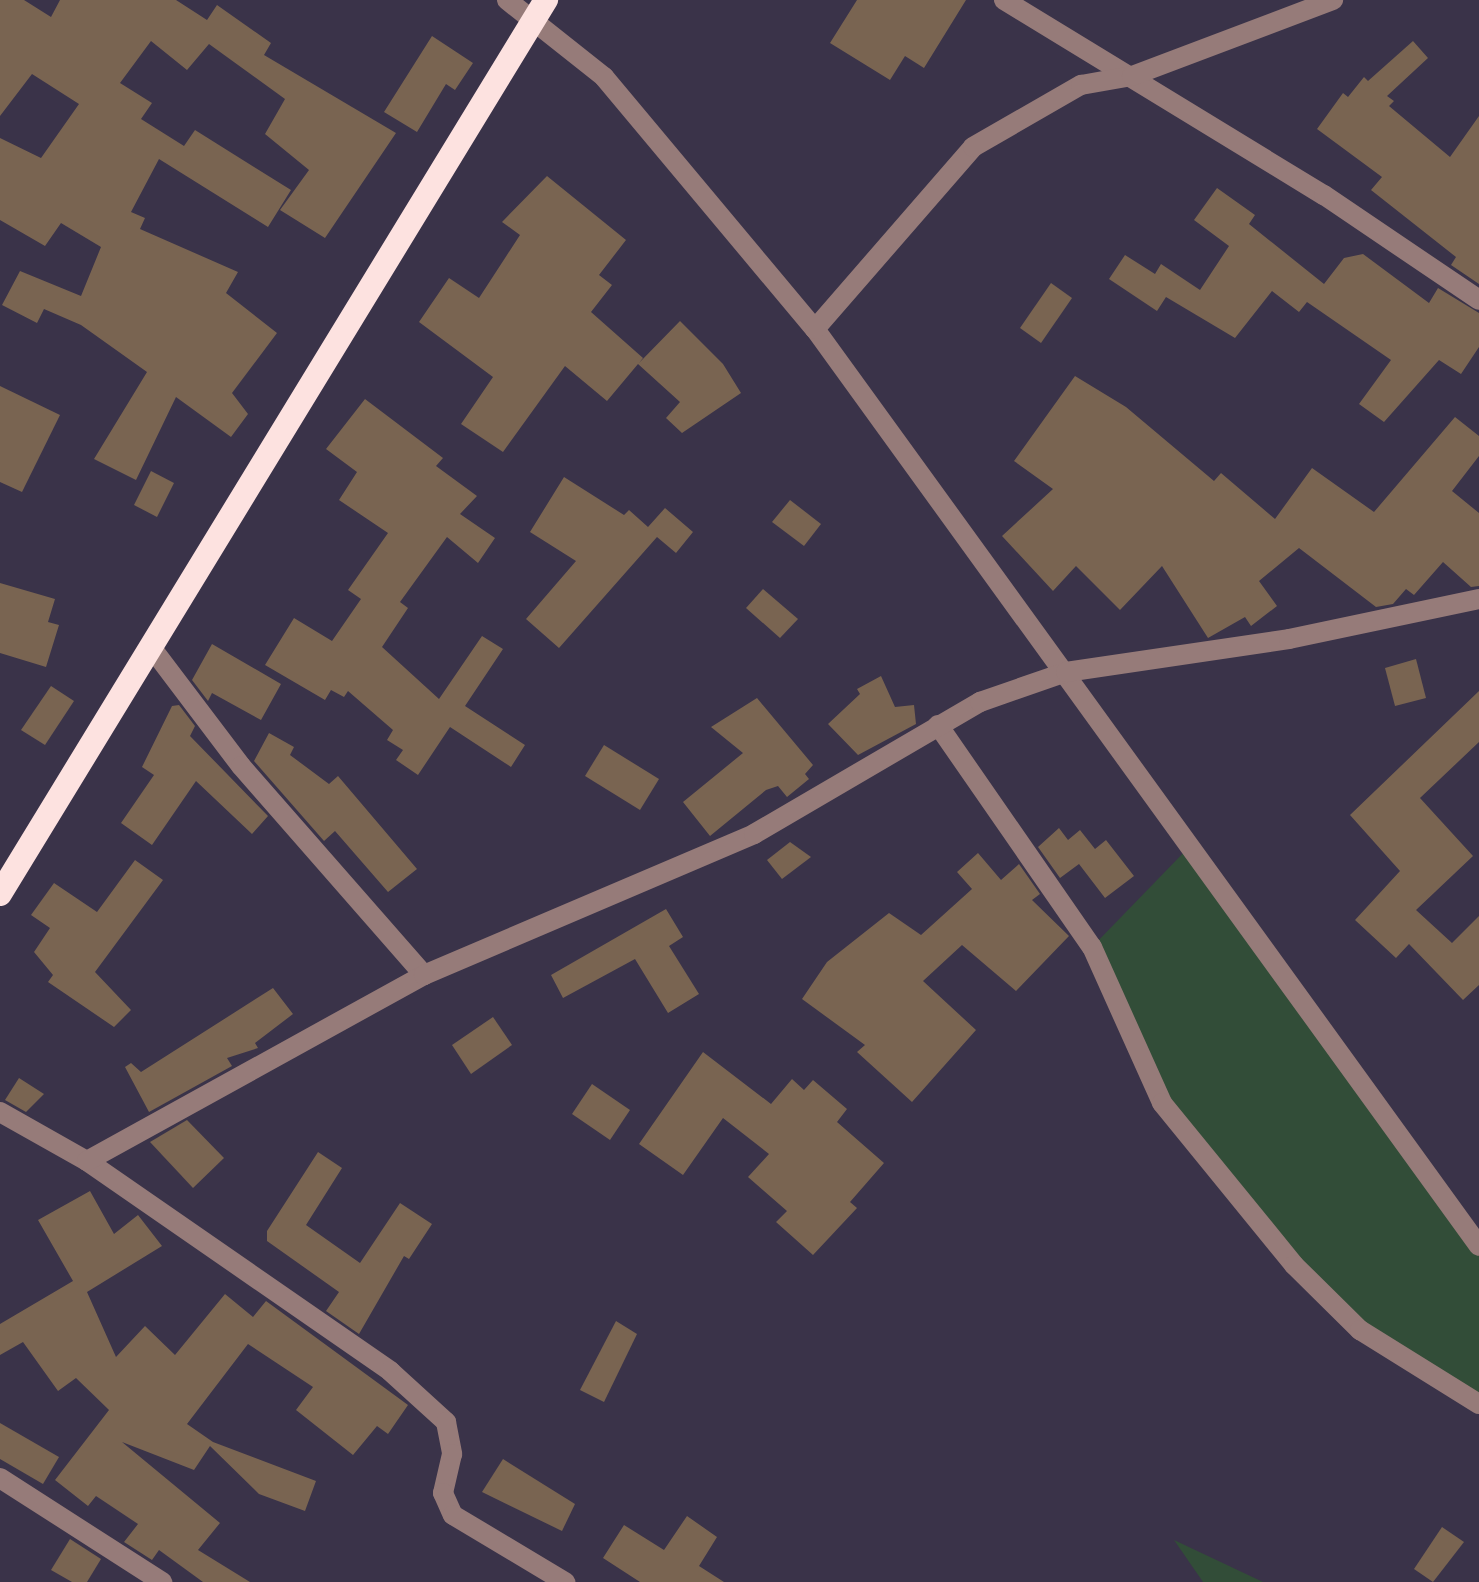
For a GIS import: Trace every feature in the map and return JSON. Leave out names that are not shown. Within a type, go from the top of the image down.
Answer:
[{"type":"highway","points":[[0,894],[541,8]]},
{"type":"street","points":[[507,0],[541,8],[652,131],[815,329],[1479,1246]]},
{"type":"street","points":[[1004,0],[1132,76],[1479,300]]},
{"type":"street","points":[[815,329],[973,147],[1081,85],[1132,76],[1333,0]]},
{"type":"street","points":[[87,1161],[424,975],[754,834],[938,725],[1066,672],[1289,639],[1479,599]]},
{"type":"street","points":[[151,647],[241,766],[424,975]]},
{"type":"street","points":[[938,725],[1092,947],[1162,1103],[1294,1265],[1360,1330],[1479,1404]]},
{"type":"street","points":[[0,1112],[87,1161],[401,1381],[446,1422],[452,1454],[443,1493],[453,1515],[565,1582]]},
{"type":"street","points":[[0,1478],[162,1582]]},
{"type":"green space","points":[[1190,846],[1479,1246],[1479,1404],[1360,1330],[1162,1103],[1092,947]]},
{"type":"green space","points":[[1174,1540],[1263,1582],[1203,1582]]},
{"type":"building","points":[[0,0],[24,0],[51,17],[60,0],[176,0],[207,20],[217,5],[271,43],[264,55],[396,133],[325,238],[280,210],[309,170],[265,134],[285,99],[209,44],[187,70],[151,41],[120,83],[152,103],[141,119],[184,146],[195,130],[291,190],[268,227],[159,159],[131,212],[145,218],[140,229],[238,272],[226,293],[277,333],[232,393],[248,414],[231,437],[176,397],[136,480],[94,459],[147,372],[81,325],[44,309],[37,323],[2,305],[20,271],[81,296],[101,247],[61,223],[45,246],[0,220],[0,138],[41,158],[79,104],[32,74],[0,116]]},
{"type":"building","points":[[857,0],[966,0],[924,68],[905,56],[890,80],[830,43]]},
{"type":"building","points":[[432,36],[473,63],[455,90],[446,84],[417,132],[384,112]]},
{"type":"building","points":[[1413,41],[1428,58],[1387,96],[1394,101],[1389,106],[1450,157],[1479,116],[1479,284],[1451,265],[1456,257],[1371,190],[1382,177],[1317,129],[1343,93],[1348,97],[1364,77],[1368,81]]},
{"type":"building","points":[[547,176],[626,240],[599,275],[612,285],[591,312],[643,358],[639,363],[680,321],[723,364],[741,393],[682,433],[666,418],[680,402],[638,364],[607,401],[565,366],[503,452],[461,424],[493,377],[419,322],[449,278],[479,298],[520,235],[502,222]]},
{"type":"building","points":[[1217,188],[1255,215],[1249,224],[1324,284],[1344,258],[1363,254],[1429,303],[1438,288],[1479,313],[1479,347],[1461,374],[1439,360],[1384,422],[1359,404],[1391,360],[1307,302],[1299,312],[1272,291],[1235,338],[1166,297],[1157,311],[1109,279],[1125,255],[1155,274],[1161,264],[1200,290],[1229,246],[1194,220]]},
{"type":"building","points":[[1051,283],[1072,298],[1041,343],[1020,328]]},
{"type":"building","points":[[1075,376],[1126,407],[1214,481],[1221,473],[1275,519],[1312,468],[1374,512],[1455,417],[1479,436],[1479,456],[1452,491],[1479,513],[1479,586],[1471,587],[1443,562],[1414,595],[1406,589],[1393,604],[1376,607],[1299,548],[1259,581],[1277,606],[1251,626],[1245,617],[1208,638],[1162,566],[1120,610],[1076,566],[1053,591],[1002,536],[1053,489],[1014,461]]},
{"type":"building","points":[[0,386],[60,415],[22,492],[0,482]]},
{"type":"building","points":[[365,399],[443,458],[436,466],[477,496],[460,514],[495,538],[478,563],[447,537],[400,602],[408,608],[382,647],[439,699],[482,636],[503,649],[465,706],[525,745],[511,767],[450,727],[418,775],[396,760],[403,750],[387,740],[393,730],[348,691],[344,697],[331,690],[325,700],[265,665],[294,618],[332,641],[361,599],[348,590],[388,533],[339,500],[357,472],[326,449]]},
{"type":"building","points":[[151,471],[174,483],[157,517],[134,505]]},
{"type":"building","points":[[564,477],[624,515],[629,510],[648,527],[665,508],[693,532],[676,553],[657,537],[559,648],[526,619],[576,561],[530,532]]},
{"type":"building","points":[[790,500],[821,524],[804,546],[772,522]]},
{"type":"building","points":[[0,583],[55,599],[48,622],[59,625],[46,667],[0,653]]},
{"type":"building","points":[[763,589],[798,619],[780,638],[746,608]]},
{"type":"building","points":[[212,644],[281,684],[261,720],[212,693],[208,701],[192,680]]},
{"type":"building","points":[[1416,659],[1426,698],[1395,706],[1385,668]]},
{"type":"building","points":[[881,676],[895,707],[914,705],[916,724],[858,755],[828,724],[860,694],[857,689]]},
{"type":"building","points":[[51,686],[74,701],[45,745],[21,730]]},
{"type":"building","points":[[1479,691],[1479,742],[1420,798],[1473,856],[1416,910],[1452,943],[1479,916],[1479,985],[1463,1000],[1409,944],[1396,958],[1355,920],[1400,871],[1350,815]]},
{"type":"building","points":[[757,698],[813,765],[805,774],[809,779],[787,797],[778,786],[766,790],[710,836],[683,802],[743,753],[711,727]]},
{"type":"building","points":[[179,705],[195,726],[190,736],[268,816],[252,834],[196,781],[152,845],[121,823],[154,775],[142,767],[172,706]]},
{"type":"building","points":[[269,733],[294,747],[290,755],[329,784],[338,776],[417,869],[388,892],[335,831],[324,841],[254,761]]},
{"type":"building","points":[[604,745],[659,779],[640,810],[585,776]]},
{"type":"building","points":[[1059,828],[1068,840],[1080,830],[1095,849],[1106,840],[1134,876],[1105,898],[1079,864],[1060,878],[1038,847]]},
{"type":"building","points":[[790,842],[811,857],[782,879],[767,860]]},
{"type":"building","points":[[978,853],[1001,880],[1019,864],[1040,894],[1032,900],[1069,936],[1016,991],[962,945],[923,981],[976,1030],[912,1102],[857,1052],[865,1045],[802,999],[827,962],[889,913],[921,935],[972,889],[957,872]]},
{"type":"building","points":[[135,860],[163,880],[95,972],[131,1010],[114,1027],[48,982],[53,975],[34,952],[50,928],[31,915],[54,883],[97,912]]},
{"type":"building","points":[[666,909],[683,937],[669,946],[699,994],[668,1013],[635,959],[563,998],[551,975]]},
{"type":"building","points":[[273,988],[293,1014],[255,1043],[258,1048],[227,1058],[232,1066],[149,1112],[125,1067],[131,1063],[141,1072]]},
{"type":"building","points":[[493,1017],[512,1045],[471,1074],[452,1045]]},
{"type":"building","points":[[703,1052],[771,1104],[792,1079],[804,1090],[813,1080],[847,1109],[837,1122],[884,1163],[850,1202],[857,1208],[813,1255],[776,1222],[787,1211],[748,1177],[769,1154],[723,1118],[683,1175],[639,1144]]},
{"type":"building","points":[[19,1078],[44,1094],[26,1112],[5,1100]]},
{"type":"building","points":[[592,1084],[630,1110],[610,1140],[572,1114]]},
{"type":"building","points":[[187,1120],[224,1158],[193,1188],[150,1142]]},
{"type":"building","points":[[318,1152],[342,1168],[306,1225],[360,1263],[400,1203],[432,1224],[409,1259],[404,1256],[359,1334],[326,1311],[339,1292],[267,1241],[267,1231]]},
{"type":"building","points":[[90,1191],[114,1234],[138,1215],[162,1246],[87,1292],[116,1357],[145,1326],[175,1355],[225,1294],[253,1317],[266,1301],[408,1405],[388,1434],[377,1426],[353,1455],[296,1410],[313,1387],[248,1344],[187,1424],[213,1442],[316,1481],[305,1511],[259,1494],[210,1446],[194,1470],[122,1442],[220,1523],[198,1550],[250,1582],[203,1582],[159,1550],[152,1560],[124,1542],[138,1524],[96,1496],[88,1506],[55,1480],[109,1410],[76,1378],[58,1391],[23,1342],[0,1355],[0,1324],[73,1281],[38,1220]]},
{"type":"building","points":[[616,1321],[637,1334],[604,1402],[580,1390]]},
{"type":"building","points":[[0,1423],[59,1457],[43,1484],[0,1459]]},
{"type":"building","points":[[503,1459],[575,1504],[562,1531],[482,1492]]},
{"type":"building","points":[[687,1516],[717,1537],[699,1566],[724,1582],[640,1582],[603,1558],[624,1525],[664,1550]]},
{"type":"building","points":[[1442,1527],[1464,1542],[1433,1582],[1414,1569]]},
{"type":"building","points":[[70,1539],[101,1559],[87,1582],[72,1582],[51,1570]]}]
